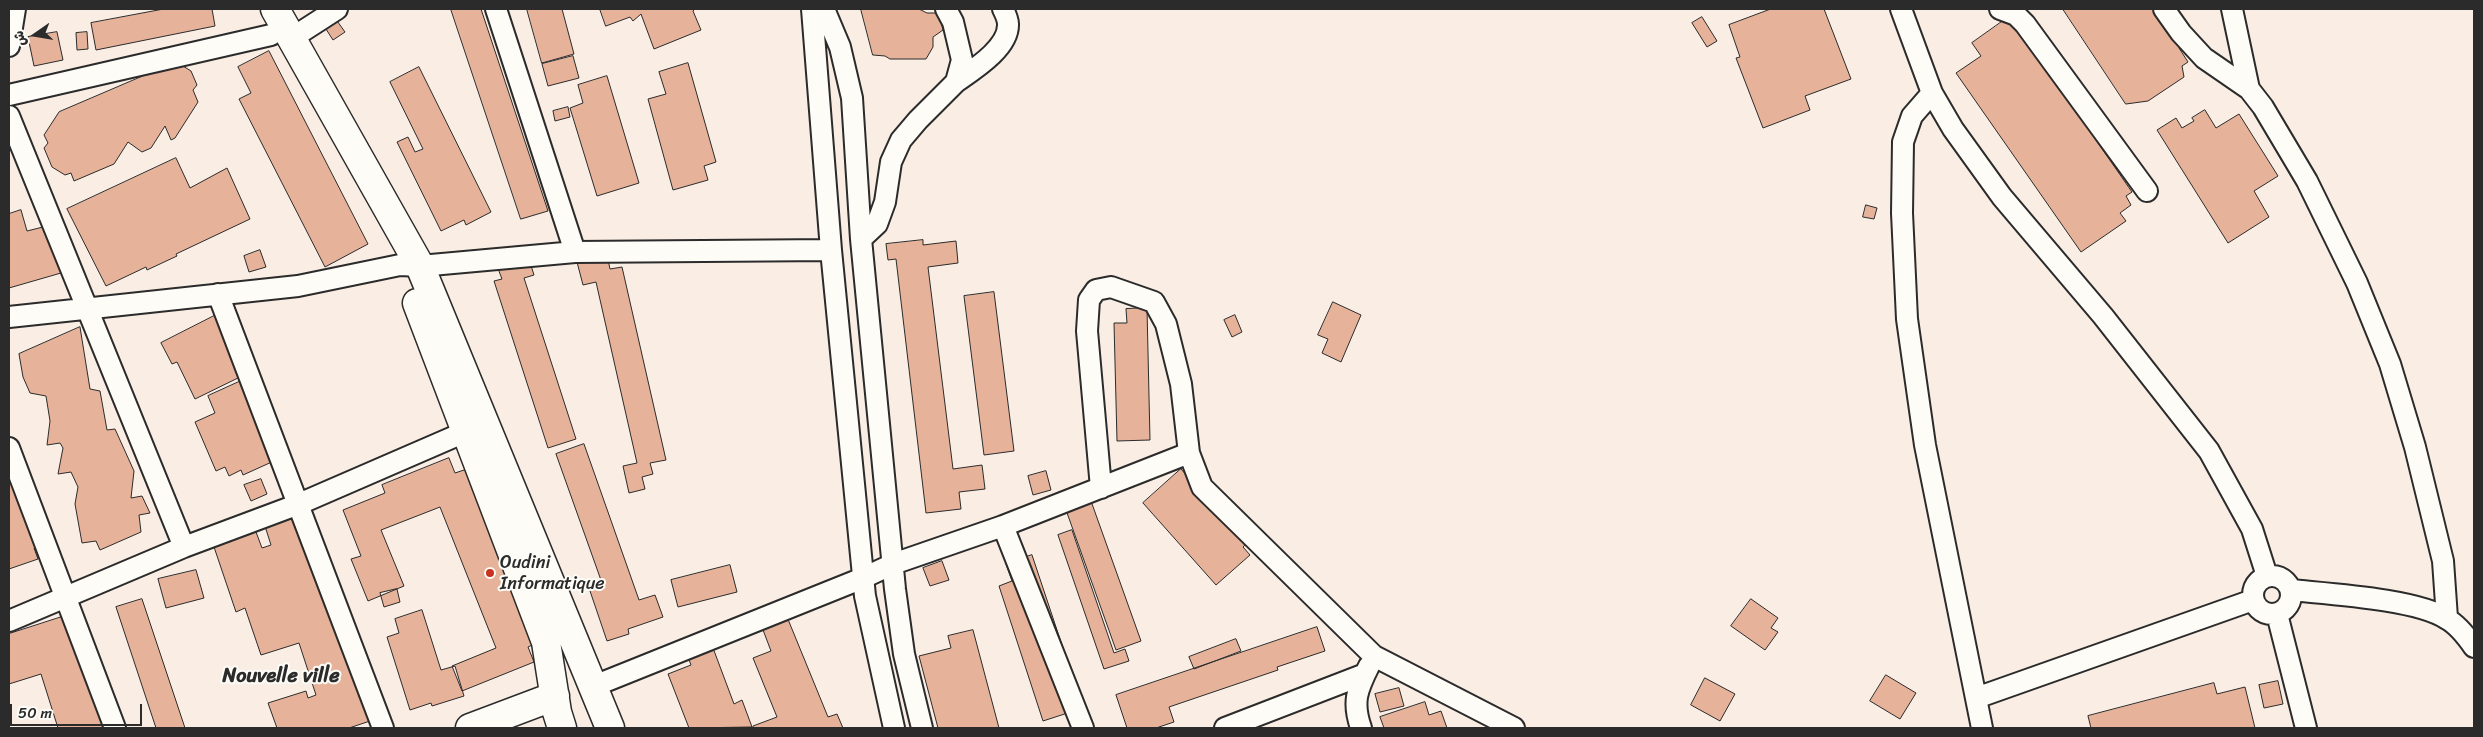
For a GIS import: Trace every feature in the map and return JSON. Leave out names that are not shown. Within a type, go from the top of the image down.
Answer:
[{"type":"street","points":[[9,46],[15,9]]},
{"type":"street","points":[[255,9],[281,37],[410,265],[599,699]]},
{"type":"street","points":[[275,9],[281,37]]},
{"type":"street","points":[[9,95],[281,37],[337,9]]},
{"type":"street","points":[[496,9],[575,252]]},
{"type":"street","points":[[812,9],[831,250],[864,578],[894,728]]},
{"type":"street","points":[[824,9],[840,47],[852,98],[861,239],[893,564],[904,654],[922,728]]},
{"type":"street","points":[[946,9],[953,22],[962,60],[956,82]]},
{"type":"street","points":[[861,239],[877,224],[885,202],[891,162],[902,140],[918,120],[956,82],[984,61],[1004,40],[1008,24],[1003,9]]},
{"type":"street","points":[[1901,9],[1932,93],[1952,129],[2002,198],[2103,316],[2209,451],[2252,529],[2267,576]]},
{"type":"street","points":[[2000,9],[2016,14],[2025,24],[2147,191]]},
{"type":"street","points":[[2164,9],[2181,33],[2204,58],[2249,89],[2267,114],[2307,181],[2356,283],[2390,364],[2415,447],[2444,560],[2447,618]]},
{"type":"street","points":[[2232,9],[2249,89]]},
{"type":"street","points":[[1932,93],[1912,116],[1903,142],[1902,213],[1907,319],[1925,445],[1982,728]]},
{"type":"street","points":[[9,116],[184,547]]},
{"type":"street","points":[[9,317],[298,286],[410,265],[575,252],[831,250]]},
{"type":"street","points":[[410,265],[413,292],[546,642],[557,704],[568,717],[580,718],[592,714],[599,699],[893,564],[1003,526],[1189,453]]},
{"type":"street","points":[[1101,488],[1087,331],[1089,300],[1096,290],[1111,287],[1154,302],[1166,324],[1181,384],[1189,453],[1202,487],[1370,665],[1514,728]]},
{"type":"street","points":[[218,294],[383,728]]},
{"type":"street","points":[[9,621],[184,547],[299,504],[465,432]]},
{"type":"street","points":[[9,448],[115,728]]},
{"type":"street","points":[[1003,526],[1083,728]]},
{"type":"street","points":[[2267,576],[2282,578],[2291,590],[2289,605],[2277,614],[2262,612],[2253,600],[2256,585],[2267,576]]},
{"type":"street","points":[[2291,590],[2353,596],[2419,608],[2447,618],[2474,647]]},
{"type":"street","points":[[1976,698],[2253,600]]},
{"type":"street","points":[[2277,614],[2306,728]]},
{"type":"street","points":[[1225,728],[1370,665]]},
{"type":"street","points":[[1361,728],[1355,710],[1358,689],[1370,665]]},
{"type":"street","points":[[557,704],[570,674],[599,699]]},
{"type":"street","points":[[470,728],[557,704]]},
{"type":"building","points":[[164,9],[212,9],[215,26],[96,50],[91,23]]},
{"type":"building","points":[[451,9],[481,9],[548,211],[521,219]]},
{"type":"building","points":[[527,9],[562,9],[574,54],[542,63]]},
{"type":"building","points":[[600,9],[695,9],[693,11],[701,30],[654,49],[641,14],[633,21],[630,17],[606,26]]},
{"type":"building","points":[[861,9],[919,9],[927,13],[939,13],[943,30],[933,37],[933,47],[926,59],[890,59],[885,56],[873,55]]},
{"type":"building","points":[[1771,9],[1824,9],[1851,79],[1805,96],[1810,110],[1763,128],[1736,58],[1740,57],[1729,25]]},
{"type":"building","points":[[2063,9],[2155,9],[2181,46],[2179,48],[2188,62],[2182,66],[2184,77],[2148,101],[2126,104]]},
{"type":"building","points":[[2010,16],[2132,192],[2126,196],[2131,205],[2120,213],[2126,221],[2081,252],[1956,73],[1981,56],[1972,43]]},
{"type":"building","points":[[1702,17],[1717,41],[1707,47],[1692,23]]},
{"type":"building","points":[[335,18],[345,32],[333,40],[324,26]]},
{"type":"building","points":[[57,32],[63,60],[34,66],[28,37]]},
{"type":"building","points":[[87,32],[88,49],[77,50],[76,33]]},
{"type":"building","points":[[269,51],[368,244],[325,267],[239,99],[251,93],[238,67]]},
{"type":"building","points":[[573,56],[579,78],[548,86],[542,64]]},
{"type":"building","points":[[181,60],[183,66],[191,71],[197,85],[193,90],[198,102],[175,138],[171,140],[165,126],[151,148],[142,152],[128,142],[114,164],[74,181],[71,173],[65,175],[52,167],[44,148],[48,143],[44,135],[59,112]]},
{"type":"building","points":[[688,63],[716,162],[704,166],[708,180],[673,190],[648,99],[666,94],[659,72]]},
{"type":"building","points":[[419,67],[491,212],[466,225],[464,220],[441,231],[397,142],[408,137],[415,152],[423,149],[390,82]]},
{"type":"building","points":[[607,76],[639,183],[597,196],[570,108],[583,103],[578,85]]},
{"type":"building","points":[[568,107],[570,117],[555,121],[553,111]]},
{"type":"building","points":[[2205,110],[2216,128],[2239,114],[2278,176],[2254,191],[2269,217],[2228,243],[2157,130],[2176,118],[2182,128],[2194,121],[2192,118]]},
{"type":"building","points":[[176,158],[190,188],[227,168],[250,219],[147,270],[146,267],[106,286],[67,209]]},
{"type":"building","points":[[1866,205],[1877,208],[1874,219],[1863,217]]},
{"type":"building","points":[[21,210],[27,231],[47,226],[61,273],[9,288],[9,214]]},
{"type":"building","points":[[923,240],[923,245],[956,241],[958,263],[928,267],[953,469],[982,465],[985,489],[959,492],[961,509],[926,513],[896,259],[888,260],[886,244]]},
{"type":"building","points":[[260,250],[266,267],[249,272],[244,256]]},
{"type":"building","points":[[607,255],[610,269],[622,267],[666,460],[650,463],[653,474],[642,477],[645,489],[629,493],[623,466],[637,463],[596,282],[583,285],[577,262]]},
{"type":"building","points":[[528,256],[534,275],[524,278],[576,439],[548,448],[494,281],[502,279],[497,266]]},
{"type":"building","points":[[994,292],[1014,451],[984,455],[964,296]]},
{"type":"building","points":[[1333,302],[1361,315],[1341,362],[1322,353],[1328,339],[1318,335]]},
{"type":"building","points":[[1147,308],[1150,440],[1117,441],[1114,323],[1127,323],[1126,309]]},
{"type":"building","points":[[218,314],[242,363],[234,366],[240,377],[195,399],[177,362],[172,364],[161,343]]},
{"type":"building","points":[[1235,315],[1242,332],[1232,337],[1224,320]]},
{"type":"building","points":[[80,327],[90,389],[100,391],[107,430],[115,429],[134,471],[131,498],[142,496],[150,513],[139,515],[141,532],[100,550],[96,541],[82,543],[75,504],[78,487],[71,472],[58,474],[63,448],[60,443],[47,445],[50,421],[46,396],[30,393],[23,377],[19,354]]},
{"type":"building","points":[[241,381],[285,456],[243,475],[241,470],[229,476],[225,467],[216,471],[195,422],[215,413],[208,396]]},
{"type":"building","points":[[584,444],[639,600],[655,595],[663,617],[628,629],[629,634],[607,641],[589,588],[602,583],[556,454]]},
{"type":"building","points":[[9,448],[41,546],[34,548],[38,559],[9,569]]},
{"type":"building","name":"Oudini Informatique","points":[[449,458],[455,473],[470,468],[541,641],[528,647],[534,662],[462,691],[452,666],[496,648],[440,507],[381,530],[404,586],[368,601],[351,559],[361,556],[343,510],[385,493],[382,485]]},
{"type":"building","points":[[1181,469],[1247,543],[1243,547],[1250,555],[1216,585],[1143,503]]},
{"type":"building","points":[[1046,471],[1051,490],[1033,495],[1028,476]]},
{"type":"building","points":[[261,479],[267,494],[251,501],[244,485]]},
{"type":"building","points":[[1091,501],[1141,641],[1116,650],[1066,510]]},
{"type":"building","points":[[308,508],[379,718],[349,728],[277,728],[268,703],[306,691],[308,698],[316,695],[299,643],[261,655],[245,608],[236,612],[214,547],[256,532],[262,548],[271,545],[264,523]]},
{"type":"building","points":[[1072,530],[1114,653],[1125,649],[1129,661],[1104,669],[1058,535]]},
{"type":"building","points":[[1032,555],[1083,708],[1043,721],[999,586],[1012,581],[1006,564]]},
{"type":"building","points":[[942,561],[949,580],[930,586],[923,568]]},
{"type":"building","points":[[730,565],[737,592],[678,607],[671,580]]},
{"type":"building","points":[[196,570],[204,598],[166,608],[158,579]]},
{"type":"building","points":[[397,589],[400,602],[384,607],[380,593]]},
{"type":"building","points":[[142,599],[185,728],[156,728],[116,607]]},
{"type":"building","points":[[1751,599],[1778,618],[1771,628],[1778,632],[1765,650],[1731,626]]},
{"type":"building","points":[[422,610],[441,670],[455,666],[464,696],[432,706],[431,703],[410,710],[387,637],[399,633],[395,619]]},
{"type":"building","points":[[785,612],[828,717],[837,714],[843,728],[753,728],[753,726],[777,717],[753,658],[771,651],[760,622]]},
{"type":"building","points":[[68,615],[105,728],[58,728],[41,674],[9,684],[9,634]]},
{"type":"building","points":[[1317,627],[1325,651],[1277,667],[1278,670],[1169,707],[1174,722],[1156,728],[1127,728],[1116,695]]},
{"type":"building","points":[[973,630],[999,728],[938,728],[919,656],[951,648],[948,636]]},
{"type":"building","points":[[1236,639],[1241,651],[1194,669],[1189,657]]},
{"type":"building","points":[[710,640],[734,704],[742,700],[752,727],[689,728],[668,674],[691,665],[685,649]]},
{"type":"building","points":[[1886,675],[1916,693],[1900,719],[1870,701]]},
{"type":"building","points":[[1705,678],[1735,694],[1720,721],[1691,705]]},
{"type":"building","points":[[2278,681],[2283,704],[2264,708],[2259,685]]},
{"type":"building","points":[[2214,683],[2217,694],[2245,687],[2255,728],[2091,728],[2088,716]]},
{"type":"building","points":[[1399,688],[1404,706],[1380,712],[1375,694]]},
{"type":"building","points":[[1425,702],[1429,715],[1441,711],[1447,728],[1384,728],[1380,717]]},
{"type":"place","name":"Oudini Informatique","points":[[490,573]]},
{"type":"district","name":"Nouvelle ville","points":[[281,677]]}]
